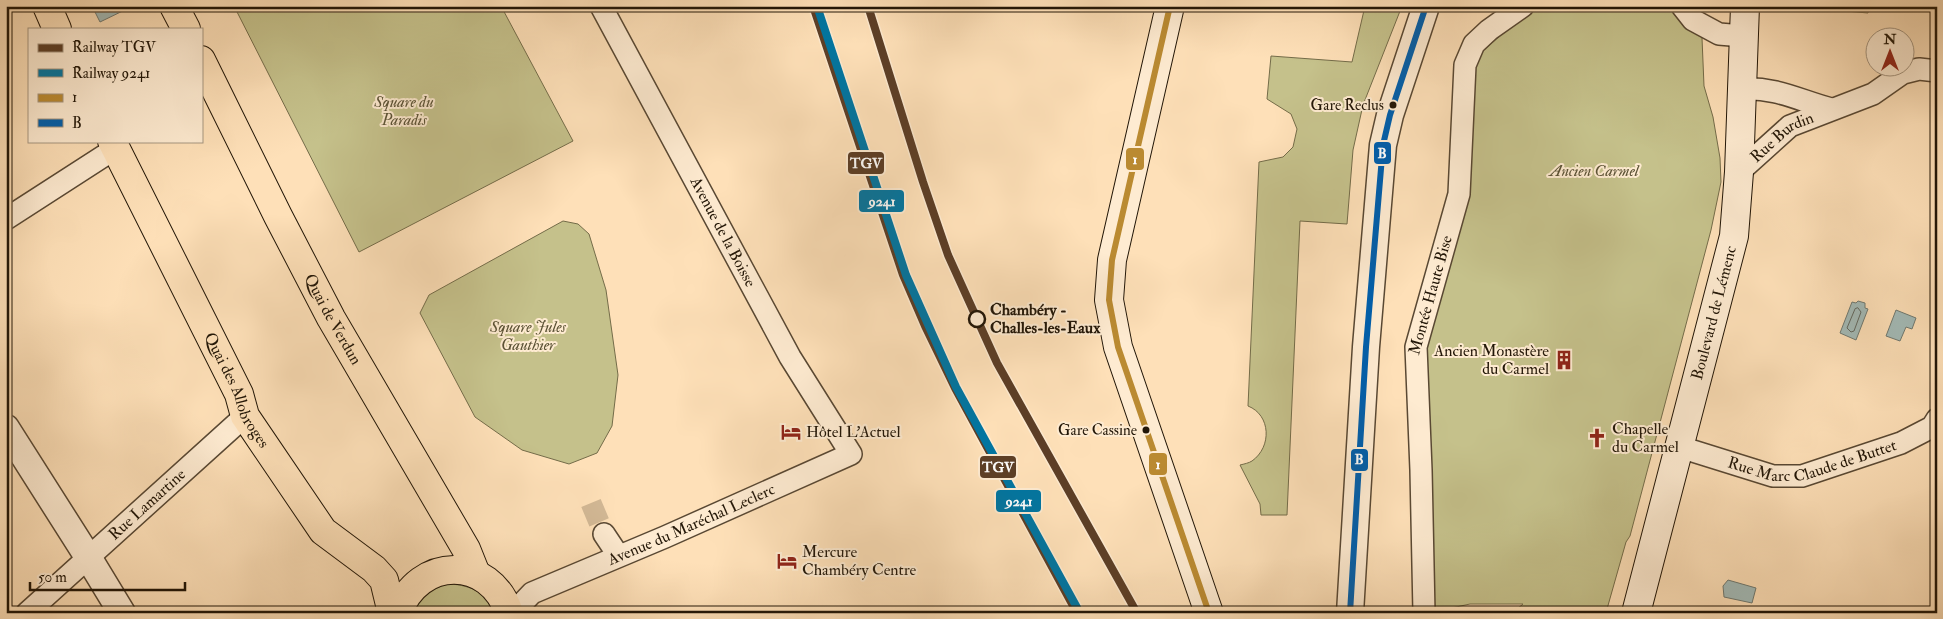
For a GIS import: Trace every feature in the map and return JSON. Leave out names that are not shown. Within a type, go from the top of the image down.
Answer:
[{"type":"main road","points":[[46,6],[57,28]]},
{"type":"main road","points":[[174,6],[185,28]]},
{"type":"main road","points":[[1170,6],[1112,260],[1109,300],[1118,347],[1209,613]]},
{"type":"main road","name":"Boulevard de Lémenc","points":[[1636,613],[1734,236],[1739,172],[1745,6]]},
{"type":"main road","name":"Quai de Verdun","points":[[202,62],[331,318],[466,549],[476,574]]},
{"type":"main road","name":"Quai des Allobroges","points":[[114,145],[239,394],[245,416],[323,531],[374,569],[384,580],[392,613]]},
{"type":"main road","points":[[398,613],[407,592],[424,578],[450,570],[476,574],[507,605]]},
{"type":"street","name":"Avenue de la Boisse","points":[[601,6],[790,357],[851,454]]},
{"type":"street","points":[[1350,613],[1366,347],[1383,145],[1390,115],[1426,6]]},
{"type":"street","name":"Montée Haute Bise","points":[[1424,613],[1416,347],[1459,194],[1465,65],[1474,44],[1489,30],[1524,6]]},
{"type":"street","points":[[1682,6],[1693,20],[1719,34],[1743,36]]},
{"type":"street","name":"Rue Burdin","points":[[1739,172],[1790,126],[1872,94],[1903,74],[1919,69],[1937,71]]},
{"type":"street","name":"Rue Burdin","points":[[1741,89],[1758,88],[1774,90],[1807,103],[1831,109]]},
{"type":"street","points":[[6,219],[114,145]]},
{"type":"street","name":"Rue Lamartine","points":[[27,613],[245,416]]},
{"type":"street","name":"Rue Marc Claude de Buttet","points":[[1680,447],[1773,476],[1802,476],[1901,443],[1935,424]]},
{"type":"street","points":[[6,428],[122,613]]},
{"type":"street","name":"Avenue du Maréchal Leclerc","points":[[507,605],[851,454]]},
{"type":"street","points":[[604,534],[618,555]]},
{"type":"green space","name":"Square du Paradis","points":[[234,6],[501,6],[573,141],[359,252]]},
{"type":"green space","points":[[1365,6],[1402,6],[1363,105],[1353,150],[1347,224],[1300,221],[1287,515],[1261,515],[1260,504],[1240,465],[1251,462],[1259,455],[1266,440],[1265,424],[1261,416],[1256,410],[1248,406],[1259,162],[1283,157],[1293,147],[1297,129],[1291,114],[1267,99],[1271,56],[1352,62]]},
{"type":"green space","name":"Ancien Carmel","points":[[1534,6],[1673,6],[1702,38],[1704,86],[1713,117],[1720,158],[1721,182],[1711,230],[1630,536],[1626,542],[1607,609],[1604,613],[1517,613],[1517,609],[1523,604],[1470,604],[1433,612],[1424,341],[1476,57]]},
{"type":"green space","points":[[1789,6],[1869,6],[1868,13]]},
{"type":"green space","name":"Square Jules Gauthier","points":[[563,221],[578,224],[589,234],[606,290],[618,375],[612,426],[597,453],[569,464],[522,450],[475,417],[420,313],[429,295]]},
{"type":"green space","points":[[446,584],[469,587],[482,594],[495,613],[409,613],[421,595]]},
{"type":"water","points":[[92,6],[133,6],[100,22]]},
{"type":"water","points":[[1858,301],[1865,303],[1865,308],[1868,309],[1856,340],[1840,333],[1852,302],[1856,303]]},
{"type":"water","points":[[1896,310],[1916,318],[1912,329],[1906,327],[1900,341],[1886,336]]},
{"type":"water","points":[[1728,580],[1756,588],[1752,603],[1724,597],[1723,586]]},
{"type":"tunnel","points":[[591,503],[604,534]]},
{"type":"rail line","name":"TGV","points":[[813,6],[903,275],[925,326],[955,388],[1077,613]]},
{"type":"rail line","name":"TGV","points":[[868,6],[948,255],[997,363],[1137,613]]},
{"type":"rail line","name":"9241","points":[[818,9],[906,275],[956,387],[1080,613]]},
{"type":"transit line","name":"1","points":[[1170,6],[1112,260],[1109,300],[1118,347],[1209,613]]},
{"type":"transit line","name":"B","points":[[1350,613],[1366,347],[1383,145],[1390,115],[1426,6]]},
{"type":"place","name":"Gare Reclus","points":[[1393,105]]},
{"type":"place","name":"Chambéry - Challes-les-Eaux","points":[[977,319]]},
{"type":"place","name":"Ancien Monastère du Carmel","points":[[1564,360]]},
{"type":"place","name":"Gare Cassine","points":[[1146,430]]},
{"type":"place","name":"Hôtel L'Actuel","points":[[791,432]]},
{"type":"place","name":"Chapelle du Carmel","points":[[1597,438]]},
{"type":"place","name":"Mercure Chambéry Centre","points":[[787,561]]}]
